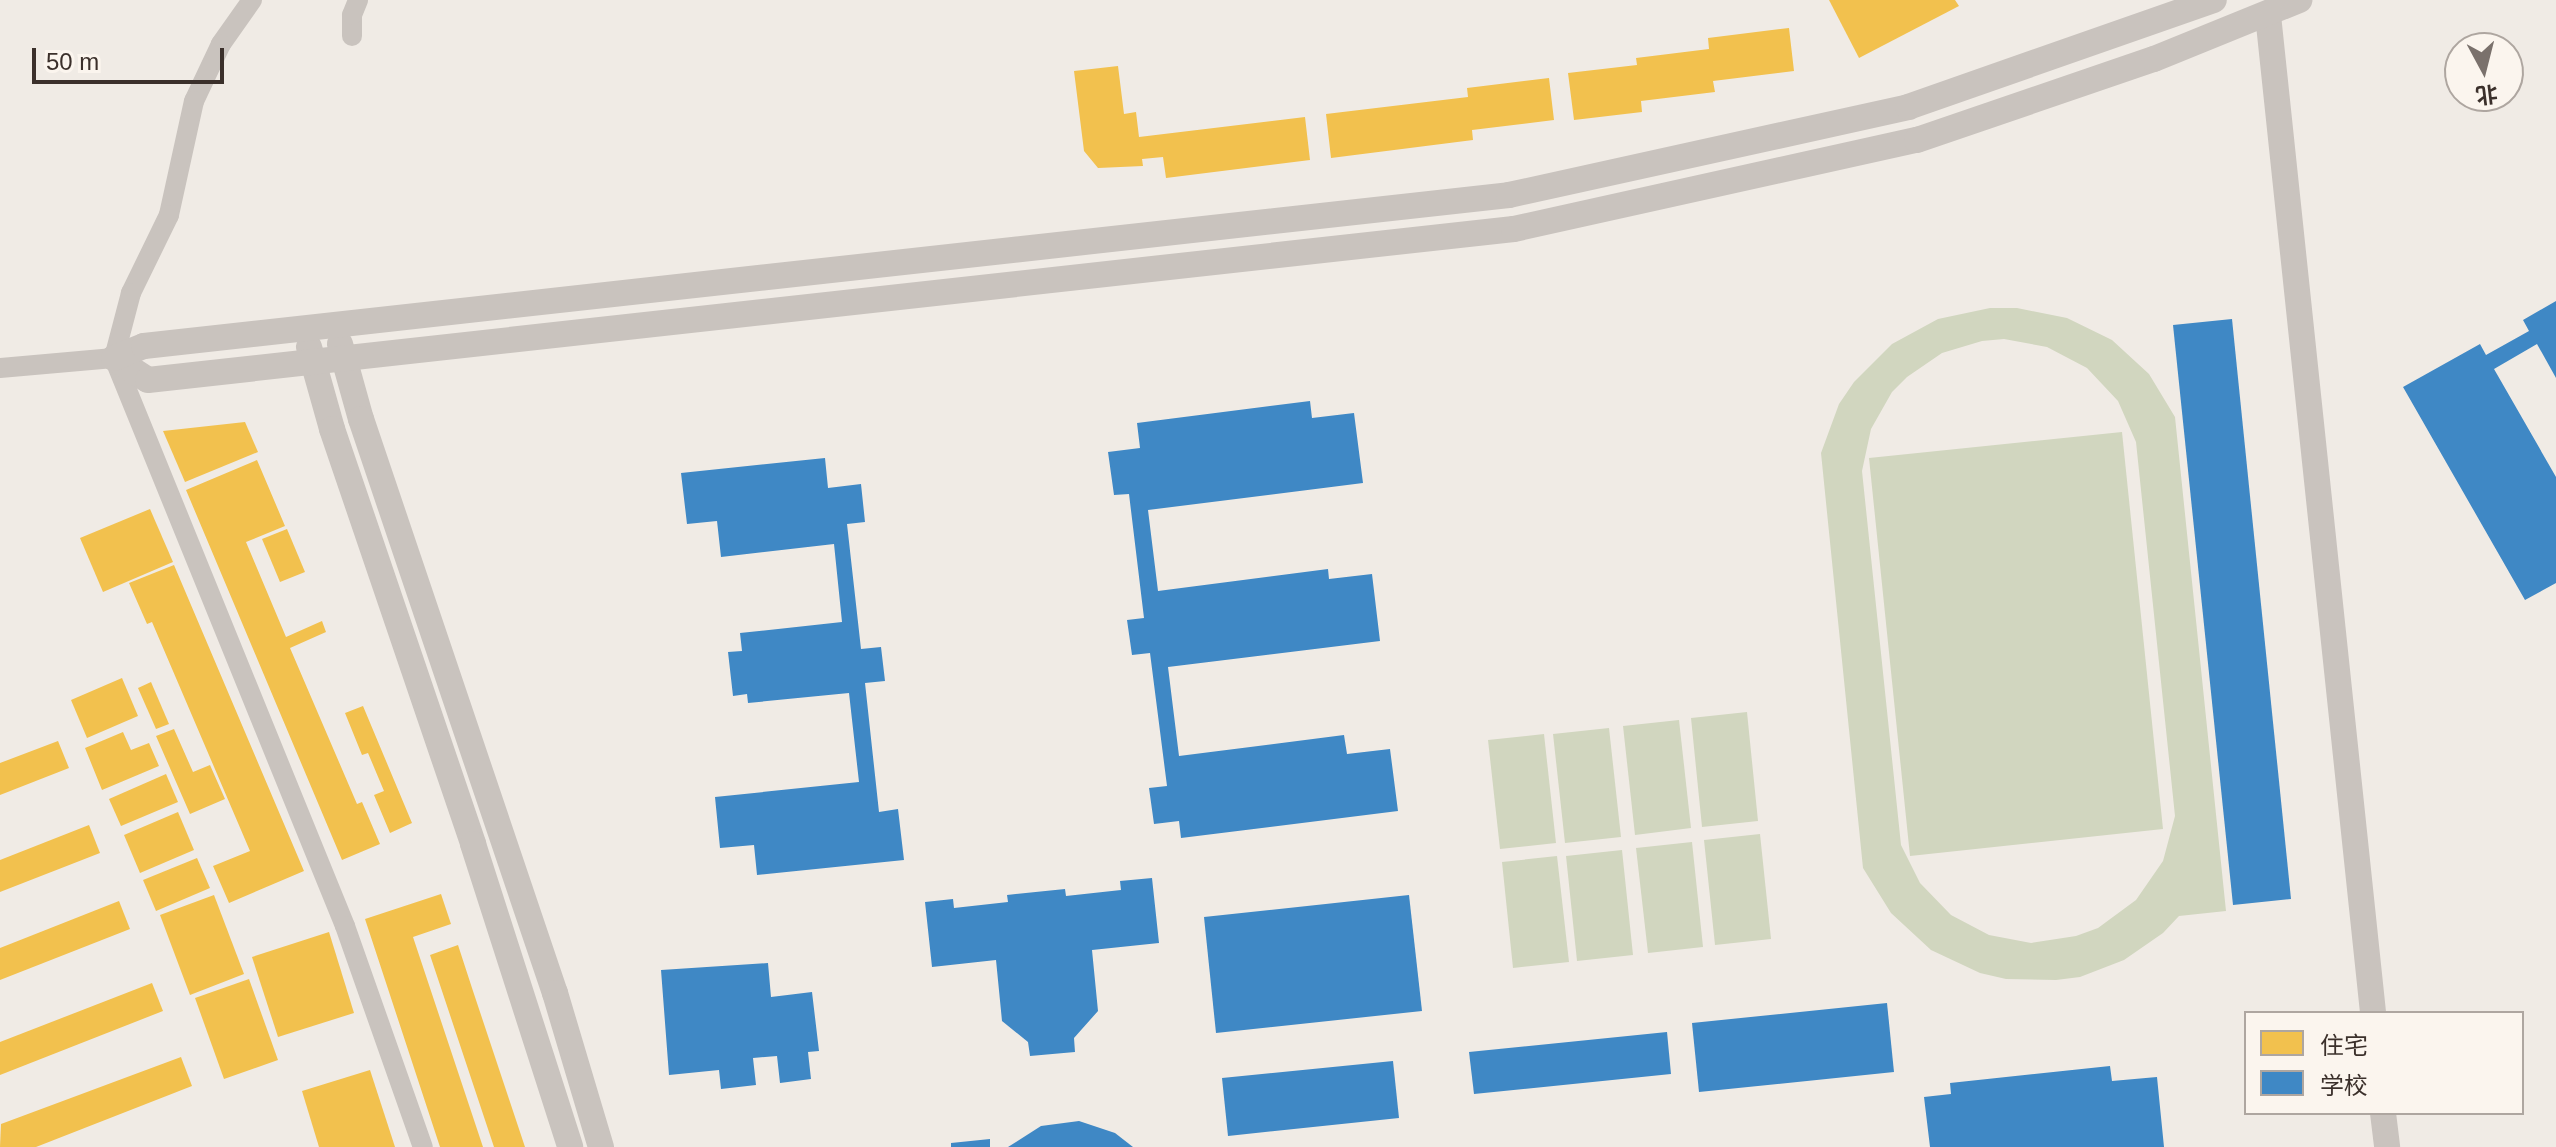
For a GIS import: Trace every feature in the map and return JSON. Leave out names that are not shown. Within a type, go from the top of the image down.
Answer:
[{"type":"street","points":[[252,0],[221,44],[194,101],[169,215],[131,293],[114,358],[345,926],[423,1147]]},
{"type":"street","points":[[352,36],[352,15],[358,0]]},
{"type":"street","points":[[0,368],[114,358],[144,346],[1509,195],[1908,107],[2214,0]]},
{"type":"street","points":[[114,358],[148,380],[1514,229],[1917,140],[2154,59],[2264,7],[2299,0]]},
{"type":"street","points":[[2264,7],[2373,1011]]},
{"type":"street","points":[[334,325],[361,419],[555,993],[601,1147]]},
{"type":"street","points":[[304,328],[332,429],[492,902],[570,1147]]},
{"type":"street","points":[[2383,1115],[2387,1147]]},
{"type":"green space","points":[[1990,308],[2017,308],[2067,318],[2112,340],[2149,374],[2175,417],[2226,911],[2179,916],[2163,933],[2124,960],[2080,977],[2006,979],[1980,973],[1931,950],[1891,913],[1863,868],[1821,453],[1839,404],[1854,382],[1892,344],[1938,319]],"holes":[[[2004,339],[2047,347],[2087,368],[2118,401],[2136,442],[2175,816],[2163,861],[2136,900],[2098,928],[2076,936],[2031,943],[1989,935],[1951,915],[1920,883],[1901,845],[1862,471],[1871,429],[1892,392],[1907,377],[1942,353],[1982,341]]]},
{"type":"green space","points":[[2122,432],[2163,829],[1910,856],[1869,458]]},
{"type":"green space","points":[[1747,712],[1758,821],[1702,827],[1691,718]]},
{"type":"green space","points":[[1679,720],[1691,828],[1635,835],[1623,726]]},
{"type":"green space","points":[[1609,728],[1621,837],[1565,843],[1553,734]]},
{"type":"green space","points":[[1544,734],[1556,843],[1500,849],[1488,740]]},
{"type":"green space","points":[[1760,834],[1771,939],[1715,945],[1704,840]]},
{"type":"green space","points":[[1692,842],[1703,947],[1648,953],[1636,848]]},
{"type":"green space","points":[[1622,850],[1633,955],[1577,961],[1566,856]]},
{"type":"green space","points":[[1557,856],[1569,962],[1513,968],[1502,862]]},
{"type":"building: 住宅","points":[[1829,0],[1955,0],[1959,6],[1859,58]]},
{"type":"building: 住宅","points":[[1789,28],[1794,71],[1713,81],[1715,92],[1641,101],[1642,112],[1574,120],[1568,73],[1637,65],[1636,58],[1709,49],[1708,38]]},
{"type":"building: 住宅","points":[[1118,66],[1124,114],[1136,112],[1139,137],[1305,117],[1310,160],[1166,178],[1163,157],[1142,159],[1143,166],[1098,168],[1084,151],[1074,71]]},
{"type":"building: 住宅","points":[[1549,78],[1554,120],[1472,130],[1473,140],[1331,158],[1326,114],[1468,97],[1467,88]]},
{"type":"building: 住宅","points":[[245,422],[258,452],[185,482],[163,431]]},
{"type":"building: 住宅","points":[[257,460],[285,526],[246,542],[286,637],[322,621],[326,632],[290,648],[357,804],[362,802],[380,844],[342,860],[186,490]]},
{"type":"building: 住宅","points":[[150,509],[173,562],[103,592],[80,538]]},
{"type":"building: 住宅","points":[[287,529],[305,572],[280,582],[262,539]]},
{"type":"building: 住宅","points":[[174,565],[304,871],[229,903],[213,866],[250,851],[152,622],[147,624],[129,583]]},
{"type":"building: 住宅","points":[[122,678],[138,716],[87,738],[71,700]]},
{"type":"building: 住宅","points":[[151,682],[169,724],[156,729],[138,688]]},
{"type":"building: 住宅","points":[[363,706],[412,823],[390,833],[374,795],[384,791],[368,753],[362,755],[345,713]]},
{"type":"building: 住宅","points":[[174,729],[193,772],[210,765],[225,799],[190,814],[156,736]]},
{"type":"building: 住宅","points":[[123,732],[131,750],[149,743],[159,766],[102,790],[85,748]]},
{"type":"building: 住宅","points":[[58,741],[69,768],[0,795],[0,763]]},
{"type":"building: 住宅","points":[[166,774],[178,802],[121,826],[109,799]]},
{"type":"building: 住宅","points":[[178,812],[194,850],[140,873],[124,835]]},
{"type":"building: 住宅","points":[[89,825],[100,853],[0,892],[0,860]]},
{"type":"building: 住宅","points":[[197,858],[210,888],[156,911],[143,880]]},
{"type":"building: 住宅","points":[[441,894],[451,924],[413,937],[483,1147],[440,1147],[365,919]]},
{"type":"building: 住宅","points":[[214,895],[244,974],[190,995],[160,915]]},
{"type":"building: 住宅","points":[[119,901],[130,929],[0,980],[0,948]]},
{"type":"building: 住宅","points":[[329,932],[354,1013],[278,1037],[252,957]]},
{"type":"building: 住宅","points":[[458,945],[525,1147],[494,1147],[430,955]]},
{"type":"building: 住宅","points":[[249,979],[278,1060],[224,1079],[195,998]]},
{"type":"building: 住宅","points":[[152,983],[163,1011],[0,1075],[0,1042]]},
{"type":"building: 住宅","points":[[181,1057],[192,1086],[36,1147],[0,1147],[1,1124]]},
{"type":"building: 住宅","points":[[370,1070],[395,1147],[319,1147],[302,1091]]},
{"type":"building: 学校","points":[[2556,301],[2556,378],[2537,344],[2494,369],[2556,477],[2556,583],[2525,600],[2403,387],[2480,344],[2486,355],[2529,331],[2523,320]]},
{"type":"building: 学校","points":[[2232,319],[2291,899],[2233,905],[2173,325]]},
{"type":"building: 学校","points":[[1310,401],[1312,418],[1354,413],[1363,483],[1148,510],[1158,591],[1328,569],[1329,579],[1372,574],[1380,641],[1168,667],[1179,756],[1344,735],[1347,754],[1390,749],[1398,811],[1181,838],[1179,821],[1154,824],[1149,788],[1167,786],[1150,653],[1132,655],[1127,620],[1144,618],[1129,494],[1114,495],[1108,452],[1140,448],[1137,423]]},
{"type":"building: 学校","points":[[825,458],[828,488],[861,484],[865,522],[847,524],[861,649],[881,647],[885,681],[865,683],[879,812],[898,809],[904,860],[757,875],[754,845],[720,848],[715,797],[859,782],[849,693],[748,703],[747,694],[733,696],[728,652],[742,651],[740,633],[842,622],[834,544],[721,557],[717,521],[687,524],[681,473]]},
{"type":"building: 学校","points":[[1152,878],[1159,943],[1092,950],[1098,1011],[1074,1038],[1075,1052],[1030,1056],[1028,1042],[1002,1021],[996,960],[932,967],[925,902],[953,899],[954,908],[1008,902],[1007,895],[1065,889],[1066,896],[1121,890],[1120,881]]},
{"type":"building: 学校","points":[[1409,895],[1422,1011],[1216,1033],[1204,917]]},
{"type":"building: 学校","points":[[768,963],[771,997],[812,992],[819,1051],[808,1052],[811,1079],[780,1083],[777,1056],[753,1058],[756,1085],[721,1089],[719,1070],[669,1075],[661,970]]},
{"type":"building: 学校","points":[[1887,1003],[1894,1072],[1699,1092],[1692,1023]]},
{"type":"building: 学校","points":[[1667,1032],[1671,1074],[1474,1094],[1469,1052]]},
{"type":"building: 学校","points":[[1393,1061],[1399,1118],[1228,1136],[1222,1078]]},
{"type":"building: 学校","points":[[2110,1066],[2112,1081],[2157,1077],[2164,1147],[1930,1147],[1924,1097],[1951,1094],[1950,1083]]},
{"type":"building: 学校","points":[[1079,1121],[1115,1133],[1133,1147],[1008,1147],[1041,1126]]},
{"type":"building: 学校","points":[[990,1139],[990,1147],[951,1147],[951,1143]]}]
